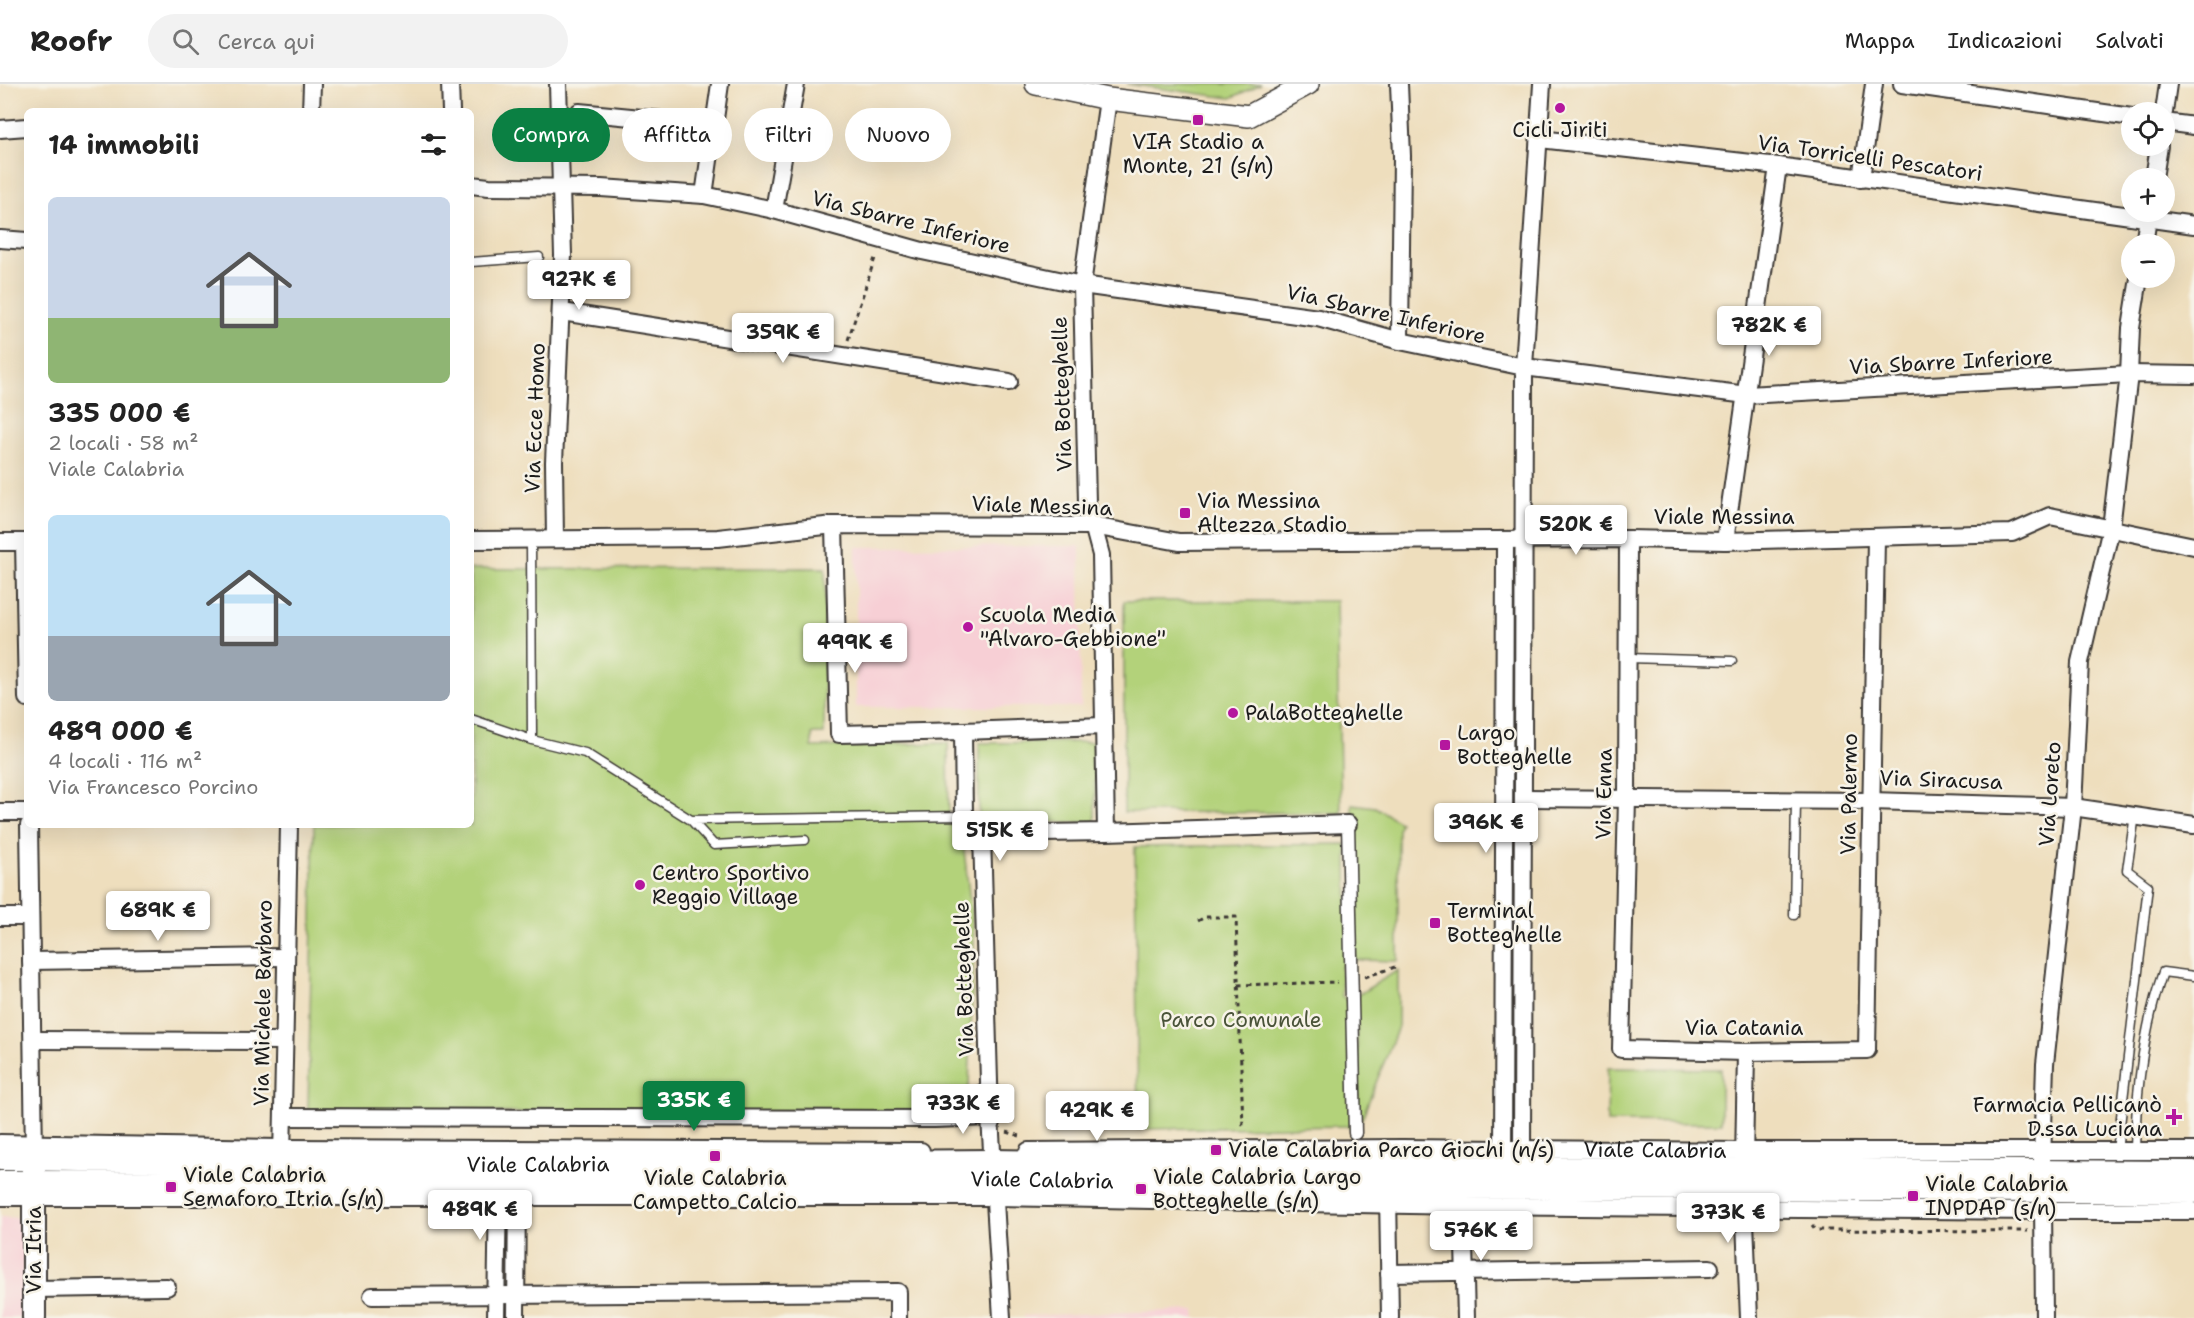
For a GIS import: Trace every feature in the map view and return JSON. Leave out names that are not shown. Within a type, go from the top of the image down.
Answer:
[{"type":"main road","name":"Viale Calabria","points":[[0,1160],[34,1170],[282,1164],[508,1182],[993,1172],[1388,1177],[1514,1165],[1744,1179],[2042,1181],[2194,1192]]},
{"type":"main road","name":"Viale Calabria","points":[[0,1182],[34,1170]]},
{"type":"main road","name":"Via Itria","points":[[34,1170],[34,1318]]},
{"type":"main road","name":"Viale Calabria","points":[[2042,1181],[2194,1172]]},
{"type":"street","points":[[311,108],[312,84]]},
{"type":"street","points":[[450,84],[451,108]]},
{"type":"street","name":"Via Ecce Homo","points":[[555,539],[554,462],[562,312],[562,189],[558,84]]},
{"type":"street","points":[[716,108],[720,84]]},
{"type":"street","points":[[774,210],[796,84]]},
{"type":"street","points":[[1036,84],[1108,99],[1248,116],[1308,84]]},
{"type":"street","points":[[1399,84],[1402,156],[1400,341]]},
{"type":"street","points":[[1514,1165],[1524,798],[1524,367],[1542,84]]},
{"type":"street","points":[[1862,179],[1874,84]]},
{"type":"street","points":[[1902,84],[2121,115]]},
{"type":"street","points":[[2165,102],[2168,84]]},
{"type":"street","name":"Via Botteghelle","points":[[1106,832],[1101,555],[1087,503],[1082,285],[1108,99]]},
{"type":"street","points":[[2175,123],[2194,126]]},
{"type":"street","points":[[0,129],[24,127]]},
{"type":"street","name":"Via Torricelli Pescatori","points":[[1540,139],[1778,166],[1862,179],[2121,211]]},
{"type":"street","points":[[704,195],[709,162]]},
{"type":"street","points":[[1725,542],[1778,166]]},
{"type":"street","name":"Via Sbarre Inferiore","points":[[474,186],[601,188],[704,195],[774,210],[922,251],[1082,285],[1318,318],[1400,341],[1524,367],[1747,395],[2129,374],[2194,375]]},
{"type":"street","name":"Via Torricelli Pescatori","points":[[2175,221],[2194,225]]},
{"type":"street","points":[[0,239],[24,241]]},
{"type":"street","name":"Via Loreto","points":[[2044,1318],[2042,1181],[2045,1064],[2073,807],[2080,662],[2111,528],[2129,374],[2131,328],[2137,288]]},
{"type":"street","points":[[562,312],[1009,382]]},
{"type":"street","name":"Viale Messina","points":[[474,540],[718,538],[834,525],[1093,526],[1179,542],[1628,539],[1725,542],[2012,533],[2050,516],[2194,546]]},
{"type":"street","points":[[834,525],[839,734],[1104,726]]},
{"type":"street","name":"Via Palermo","points":[[1867,1050],[1876,538]]},
{"type":"street","name":"Via Enna","points":[[1621,1049],[1627,798],[1628,539]]},
{"type":"street","points":[[1505,540],[1514,1165]]},
{"type":"street","points":[[0,542],[24,542]]},
{"type":"street","points":[[963,730],[964,816],[982,834],[1348,824],[1355,1133]]},
{"type":"street","name":"Via Siracusa","points":[[1524,798],[1871,801],[2073,807],[2194,825]]},
{"type":"street","points":[[0,812],[24,812]]},
{"type":"street","points":[[29,828],[34,1170]]},
{"type":"street","name":"Via Michele Barbaro","points":[[282,1164],[289,828]]},
{"type":"street","name":"Via Botteghelle","points":[[982,834],[990,1117],[1002,1318]]},
{"type":"street","points":[[0,917],[30,917]]},
{"type":"street","points":[[31,961],[286,957]]},
{"type":"street","points":[[33,1040],[284,1041]]},
{"type":"street","name":"Via Catania","points":[[1621,1049],[1746,1052],[1867,1050]]},
{"type":"street","points":[[1746,1052],[1744,1179],[1749,1318]]},
{"type":"street","points":[[934,1119],[990,1089]]},
{"type":"street","points":[[283,1117],[934,1119],[990,1117]]},
{"type":"street","name":"Viale Calabria","points":[[0,1143],[34,1170],[508,1182]]},
{"type":"street","name":"Viale Calabria","points":[[2042,1181],[2117,1151],[2194,1151]]},
{"type":"street","name":"Viale Calabria","points":[[0,1197],[34,1170],[282,1164],[1388,1177],[1514,1165],[1744,1179],[2042,1181],[2194,1211]]},
{"type":"street","points":[[1388,1177],[1390,1318]]},
{"type":"street","name":"Viale Calabria","points":[[1388,1177],[1463,1206],[1744,1179]]},
{"type":"street","points":[[496,1318],[508,1182]]},
{"type":"street","points":[[508,1182],[516,1318]]},
{"type":"street","points":[[1463,1206],[1466,1318]]},
{"type":"street","points":[[1389,1273],[1710,1268]]},
{"type":"street","points":[[34,1288],[167,1287]]},
{"type":"street","points":[[372,1296],[898,1292],[898,1318]]},
{"type":"lane","points":[[474,262],[539,257]]},
{"type":"lane","points":[[531,540],[532,740]]},
{"type":"lane","points":[[1628,658],[1732,661]]},
{"type":"lane","points":[[474,720],[532,740],[585,753],[691,820],[714,845],[805,840]]},
{"type":"lane","points":[[1794,915],[1796,800]]},
{"type":"lane","points":[[2117,1151],[2148,886],[2127,870],[2135,815]]},
{"type":"lane","points":[[691,820],[964,816]]},
{"type":"lane","points":[[2135,1151],[2136,1108],[2145,1046],[2154,1000],[2163,972],[2194,976]]},
{"type":"path","points":[[843,356],[857,308],[882,240]]},
{"type":"path","points":[[1198,921],[1205,917],[1236,917],[1243,1127]]},
{"type":"path","points":[[1238,985],[1352,981],[1398,966]]},
{"type":"shaded area","name":"Scuola Media \"Alvaro-Gebbione\"","points":[[1080,546],[1081,707],[856,707],[856,547]]},
{"type":"shaded area","points":[[0,1217],[24,1218],[22,1318],[0,1318]]},
{"type":"shaded area","points":[[1195,1310],[1196,1318],[1023,1318],[1023,1316]]},
{"type":"green space","points":[[1127,84],[1261,84],[1231,98]]},
{"type":"green space","name":"Centro Sportivo Reggio Village","points":[[825,568],[824,734],[812,734],[812,747],[948,743],[949,824],[962,833],[974,936],[969,1087],[925,1116],[308,1111],[314,828],[474,828],[474,569]]},
{"type":"green space","name":"PalaBotteghelle","points":[[1124,601],[1336,601],[1341,813],[1124,812]]},
{"type":"green space","points":[[1095,742],[1095,822],[979,822],[979,743]]},
{"type":"green space","points":[[1352,804],[1375,807],[1400,822],[1398,828],[1398,961],[1355,960]]},
{"type":"green space","name":"Parco Comunale","points":[[1347,844],[1348,958],[1341,967],[1342,996],[1351,1004],[1352,1126],[1138,1129],[1135,847]]},
{"type":"green space","points":[[1398,970],[1398,1027],[1359,1126],[1356,996]]},
{"type":"green space","points":[[1608,1068],[1721,1069],[1721,1123],[1607,1122]]},
{"type":"place","name":"Cicli Jiriti","points":[[1560,108]]},
{"type":"place","name":"VIA Stadio a Monte, 21 (s/n)","points":[[1198,120]]},
{"type":"place","name":"Via Messina Altezza Stadio","points":[[1185,513]]},
{"type":"place","name":"Scuola Media \"Alvaro-Gebbione\"","points":[[968,627]]},
{"type":"place","name":"PalaBotteghelle","points":[[1233,713]]},
{"type":"place","name":"Largo Botteghelle","points":[[1445,745]]},
{"type":"place","name":"Centro Sportivo Reggio Village","points":[[640,885]]},
{"type":"place","name":"Terminal Botteghelle","points":[[1435,923]]},
{"type":"place","name":"Farmacia Pellicanò D.ssa Luciana","points":[[2174,1117]]},
{"type":"place","name":"Viale Calabria Parco Giochi (n/s)","points":[[1216,1150]]},
{"type":"place","name":"Viale Calabria Campetto Calcio","points":[[715,1156]]},
{"type":"place","name":"Viale Calabria Semaforo Itria (s/n)","points":[[171,1187]]},
{"type":"place","name":"Viale Calabria Largo Botteghelle (s/n)","points":[[1141,1189]]},
{"type":"place","name":"Viale Calabria INPDAP (s/n)","points":[[1913,1196]]}]
